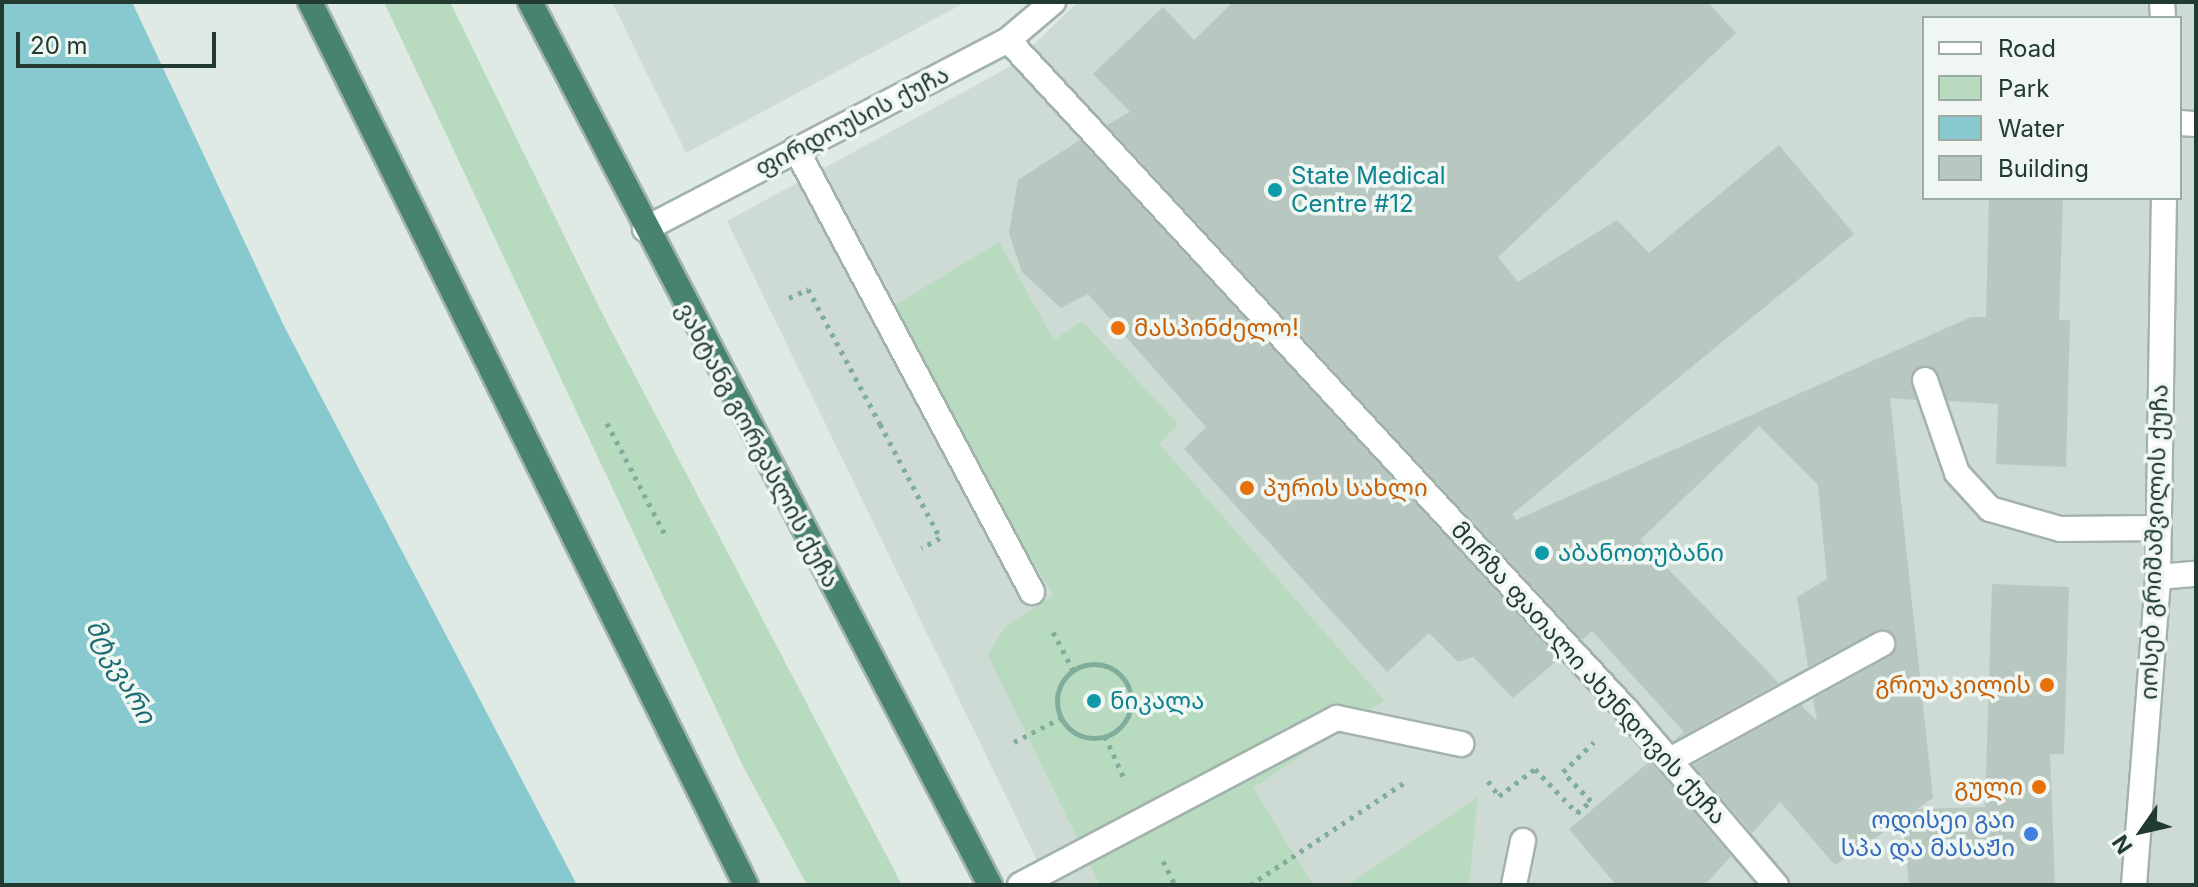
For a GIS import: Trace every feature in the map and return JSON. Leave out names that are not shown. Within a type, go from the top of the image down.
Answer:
[{"type":"highway","points":[[310,2],[746,885]]},
{"type":"highway","name":"ვახტანგ გორგასლის ქუჩა","points":[[530,2],[645,229],[990,885]]},
{"type":"street","name":"ფირდოუსის ქუჩა","points":[[645,229],[1008,40],[1053,2]]},
{"type":"street","name":"მირზა ფათალი ახუნდოვის ქუჩა","points":[[1008,40],[1670,760],[1776,885]]},
{"type":"street","points":[[796,149],[1032,592]]},
{"type":"street","name":"იოსებ გრიშაშვილის ქუჩა","points":[[2134,885],[2158,577],[2164,200]]},
{"type":"street","points":[[1925,380],[1957,473],[1990,509],[2060,529],[2158,528]]},
{"type":"street","points":[[2158,577],[2196,574]]},
{"type":"street","points":[[1670,760],[1882,644]]},
{"type":"street","points":[[1020,885],[1337,718],[1461,744]]},
{"type":"street","points":[[1514,885],[1523,841]]},
{"type":"path","points":[[789,298],[808,289],[873,410],[940,538],[921,548]]},
{"type":"path","points":[[607,423],[664,533]]},
{"type":"path","points":[[1097,664],[1127,685],[1126,721],[1105,736],[1083,736],[1061,718],[1059,689],[1073,670],[1097,664]]},
{"type":"path","points":[[1014,742],[1061,718]]},
{"type":"path","points":[[1250,885],[1461,744]]},
{"type":"path","points":[[1499,796],[1535,769],[1577,813],[1591,801],[1563,772],[1573,761]]},
{"type":"shaded area","points":[[612,2],[966,2],[686,153]]},
{"type":"shaded area","name":"აბანოთუბანი","points":[[1078,2],[2196,2],[2196,885],[1049,885],[727,221],[1011,66]]},
{"type":"green space","points":[[384,2],[450,2],[600,309],[902,885],[807,885],[742,764]]},
{"type":"green space","points":[[999,242],[1054,340],[1082,321],[1178,424],[1159,444],[1384,700],[1253,788],[1313,885],[1100,885],[988,655],[1005,627],[1053,595],[884,312]]},
{"type":"green space","points":[[1478,797],[1469,885],[1348,885]]},
{"type":"water","name":"მტკვარი","points":[[2,2],[132,2],[284,326],[577,885],[2,885]]},
{"type":"building","points":[[1233,2],[1708,2],[1736,33],[1498,257],[1518,282],[1617,220],[1649,253],[1779,145],[1854,234],[1512,514],[1516,520],[1971,317],[1986,317],[1989,200],[2063,200],[2059,320],[2070,320],[2066,467],[1996,464],[1998,404],[1948,401],[1929,366],[1911,376],[1916,400],[1890,398],[1933,798],[1917,809],[1985,807],[1992,584],[2069,587],[2064,754],[2050,754],[2055,885],[1909,885],[1902,820],[1835,865],[1780,802],[1752,833],[1693,765],[1801,705],[1817,721],[1813,699],[1889,657],[1897,645],[1890,632],[1876,631],[1808,667],[1797,597],[1827,579],[1818,485],[1759,426],[1640,540],[1779,683],[1673,741],[1684,732],[1592,631],[1582,640],[1107,125],[1130,112],[1093,74],[1163,7],[1194,40]]},
{"type":"building","points":[[1080,140],[1559,659],[1513,698],[1473,657],[1458,662],[1429,633],[1387,672],[1184,449],[1206,427],[1088,294],[1061,308],[1022,272],[1009,233],[1018,180]]},
{"type":"building","points":[[1650,761],[1731,856],[1705,885],[1616,885],[1569,829]]},
{"type":"place","name":"State Medical Centre #12","points":[[1275,190]]},
{"type":"place","name":"მასპინძელო!","points":[[1118,328]]},
{"type":"place","name":"პურის სახლი","points":[[1247,488]]},
{"type":"place","name":"აბანოთუბანი","points":[[1542,553]]},
{"type":"place","name":"გრიუაკილის","points":[[2047,685]]},
{"type":"place","name":"ნიკალა","points":[[1094,701]]},
{"type":"place","name":"გული","points":[[2039,787]]},
{"type":"place","name":"ოდისეი გაი სპა და მასაᲟი","points":[[2031,834]]}]
